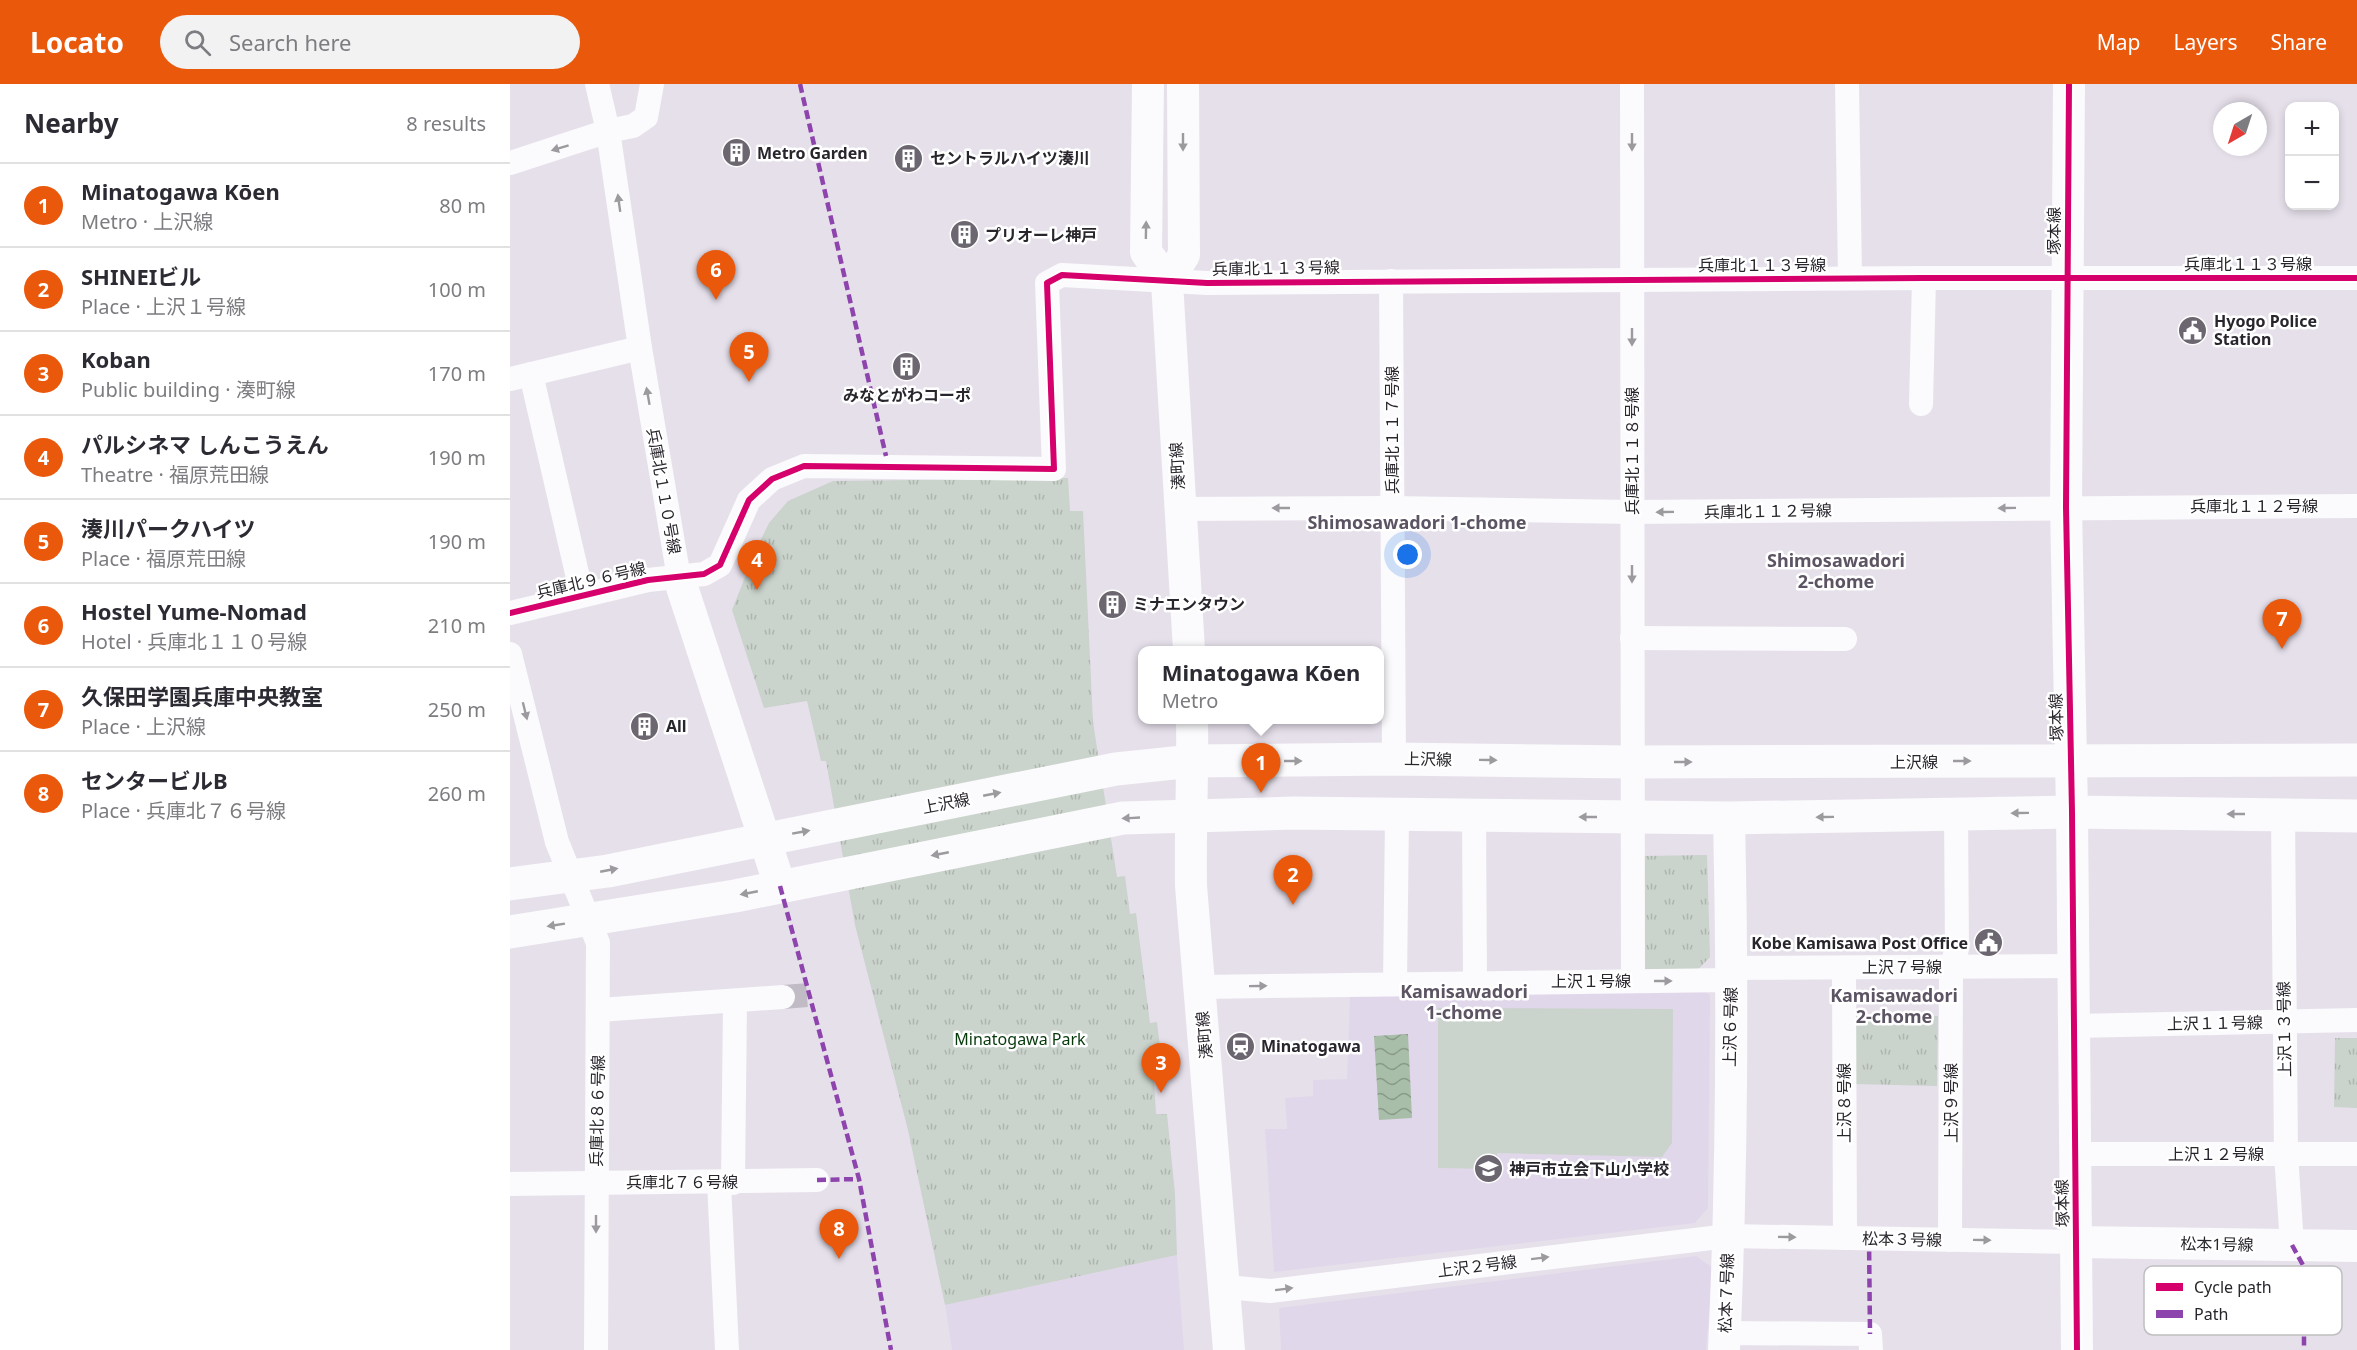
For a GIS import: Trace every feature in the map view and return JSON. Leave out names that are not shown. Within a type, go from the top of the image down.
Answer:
[{"type":"main road","name":"上沢線","points":[[510,884],[571,877],[1116,769],[1192,761],[1394,759],[1632,762],[2357,760]]},
{"type":"main road","points":[[510,932],[780,886],[1123,818],[1294,813],[1729,819],[2072,812],[2357,816]]},
{"type":"street","name":"兵庫北１１０号線","points":[[597,84],[608,131],[640,348],[679,578],[780,886]]},
{"type":"street","points":[[510,163],[608,131],[633,126],[646,117],[652,84]]},
{"type":"street","points":[[1148,84],[1146,252],[1167,282],[1184,255],[1183,84]]},
{"type":"street","name":"兵庫北１１８号線","points":[[1632,84],[1633,981]]},
{"type":"street","points":[[1847,84],[1850,278]]},
{"type":"street","name":"塚本線","points":[[2069,84],[2066,507],[2078,1350]]},
{"type":"street","name":"兵庫北１１３号線","points":[[887,466],[1054,469],[1047,283],[1062,275],[1167,282],[2068,277],[2357,278]]},
{"type":"street","points":[[1921,404],[1924,278]]},
{"type":"street","name":"兵庫北１１７号線","points":[[1391,281],[1394,759]]},
{"type":"street","name":"湊町線","points":[[1167,282],[1189,646]]},
{"type":"street","points":[[582,596],[520,376],[640,348]]},
{"type":"street","name":"兵庫北９６号線","points":[[510,613],[648,580],[704,574],[720,565],[749,500],[772,480],[804,466],[887,466]]},
{"type":"street","name":"兵庫北１１２号線","points":[[1180,509],[1393,508],[1632,512],[2357,506]]},
{"type":"street","points":[[1632,638],[1845,639]]},
{"type":"street","name":"兵庫北８６号線","points":[[510,654],[557,842],[598,943],[599,1010],[595,1183],[596,1350]]},
{"type":"street","name":"湊町線","points":[[1192,724],[1191,885],[1226,1287],[1229,1350]]},
{"type":"street","name":"上沢９号線","points":[[1950,1240],[1952,967],[1957,949],[1956,814]]},
{"type":"street","name":"上沢１３号線","points":[[2283,814],[2286,1154],[2292,1245]]},
{"type":"street","points":[[1395,983],[1397,816]]},
{"type":"street","points":[[1474,816],[1475,982]]},
{"type":"street","name":"上沢６号線","points":[[1728,1236],[1731,974],[1729,819]]},
{"type":"street","name":"上沢７号線","points":[[1731,974],[1844,968],[2072,966]]},
{"type":"street","name":"上沢８号線","points":[[1844,968],[1845,1238]]},
{"type":"street","name":"上沢１号線","points":[[1200,987],[1633,981],[1731,974]]},
{"type":"street","points":[[599,1010],[783,997]]},
{"type":"street","points":[[727,1350],[726,1183],[735,1002]]},
{"type":"street","name":"上沢１１号線","points":[[2073,1026],[2357,1020]]},
{"type":"street","name":"上沢１２号線","points":[[2075,1154],[2357,1154]]},
{"type":"street","name":"兵庫北７６号線","points":[[510,1185],[817,1180]]},
{"type":"street","name":"松本３号線","points":[[1728,1236],[2076,1242]]},
{"type":"street","name":"上沢２号線","points":[[1226,1287],[1270,1291],[1728,1236]]},
{"type":"street","name":"松本７号線","points":[[1724,1341],[1728,1236]]},
{"type":"street","name":"松本1号線","points":[[2076,1242],[2357,1246]]},
{"type":"street","points":[[1724,1341],[1797,1342],[1870,1334],[1871,1350]]},
{"type":"shaded area","name":"神戸市立会下山小学校","points":[[1699,988],[1710,995],[1708,1208],[1695,1223],[1274,1272],[1265,1129],[1287,1129],[1285,1098],[1313,1096],[1313,1080],[1347,1079],[1350,997]]},
{"type":"shaded area","points":[[1177,1255],[1184,1350],[952,1350],[945,1305]]},
{"type":"shaded area","points":[[1696,1256],[1713,1268],[1706,1350],[1281,1350],[1279,1308]]},
{"type":"green space","name":"Minatogawa Park","points":[[1068,478],[1070,511],[1083,511],[1093,722],[1117,877],[1125,876],[1130,914],[1136,913],[1150,1023],[1157,1022],[1164,1080],[1154,1081],[1156,1114],[1167,1114],[1175,1194],[1177,1255],[945,1305],[908,1130],[855,925],[826,761],[821,761],[807,701],[764,708],[732,610],[769,523],[788,501],[833,481]]},
{"type":"green space","points":[[1707,855],[1710,957],[1693,975],[1647,976],[1640,969],[1642,856]]},
{"type":"green space","points":[[1438,1008],[1673,1009],[1672,1143],[1662,1157],[1497,1153],[1497,1169],[1438,1168]]},
{"type":"green space","points":[[1854,1015],[1938,1016],[1937,1086],[1853,1084]]},
{"type":"green space","points":[[2335,1038],[2357,1038],[2357,1108],[2334,1107]]},
{"type":"water","points":[[1408,1034],[1412,1118],[1379,1120],[1374,1036]]},
{"type":"tunnel","points":[[783,997],[809,995]]},
{"type":"marked path","points":[[800,84],[886,456]]},
{"type":"marked path","points":[[780,886],[859,1179],[891,1350]]},
{"type":"marked path","points":[[817,1180],[859,1179]]},
{"type":"marked path","points":[[1869,1238],[1870,1334]]},
{"type":"marked path","points":[[2292,1245],[2303,1266]]},
{"type":"marked path","points":[[2304,1335],[2304,1350]]},
{"type":"cycle path","points":[[2069,84],[2066,507],[2072,812],[2077,1350]]},
{"type":"cycle path","points":[[510,613],[648,580],[704,574],[720,565],[749,500],[772,479],[804,466],[1054,469],[1047,283],[1062,275],[1207,283],[1924,278],[2357,278]]},
{"type":"place","name":"Metro Garden","points":[[736,153]]},
{"type":"place","name":"セントラルハイツ湊川","points":[[909,158]]},
{"type":"place","name":"プリオーレ神戸","points":[[964,235]]},
{"type":"place","name":"Hostel Yume-Nomad","points":[[716,300]]},
{"type":"place","name":"Hyogo Police Station","points":[[2193,330]]},
{"type":"place","name":"みなとがわコーポ","points":[[907,367]]},
{"type":"place","name":"湊川パークハイツ","points":[[749,382]]},
{"type":"place","name":"パルシネマ しんこうえん","points":[[757,590]]},
{"type":"place","name":"ミナエンタウン","points":[[1112,604]]},
{"type":"place","name":"久保田学園兵庫中央教室","points":[[2282,649]]},
{"type":"place","name":"All","points":[[645,726]]},
{"type":"place","name":"Minatogawa Kōen","points":[[1261,793]]},
{"type":"place","name":"SHINEIビル","points":[[1293,905]]},
{"type":"place","name":"Kobe Kamisawa Post Office","points":[[1989,943]]},
{"type":"place","name":"Minatogawa","points":[[1240,1046]]},
{"type":"place","name":"Koban","points":[[1161,1093]]},
{"type":"place","name":"神戸市立会下山小学校","points":[[1488,1169]]},
{"type":"place","name":"センタービルB","points":[[839,1259]]},
{"type":"district","name":"Shimosawadori 1-chome","points":[[1417,522]]},
{"type":"district","name":"Shimosawadori 2-chome","points":[[1836,570]]},
{"type":"district","name":"Kamisawadori 1-chome","points":[[1464,1001]]},
{"type":"district","name":"Kamisawadori 2-chome","points":[[1894,1005]]}]
